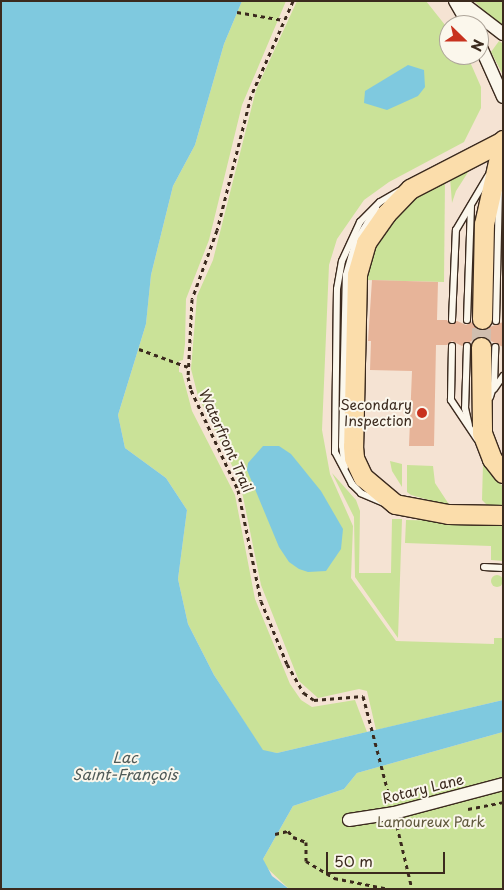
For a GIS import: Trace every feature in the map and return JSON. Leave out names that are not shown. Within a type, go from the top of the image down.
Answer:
[{"type":"main road","points":[[500,152],[421,181],[398,200],[375,227],[360,258],[357,276],[354,458],[360,472],[373,486],[404,508],[448,514],[503,515]]},
{"type":"main road","points":[[482,320],[484,224],[500,152]]},
{"type":"main road","points":[[481,347],[477,428],[497,466]]},
{"type":"street","points":[[455,1],[463,15]]},
{"type":"street","points":[[460,1],[503,34]]},
{"type":"street","points":[[489,65],[503,97]]},
{"type":"street","name":"Rotary Lane","points":[[349,820],[394,813],[503,784]]},
{"type":"lane","points":[[500,152],[503,197]]},
{"type":"lane","points":[[452,320],[455,234],[500,152]]},
{"type":"lane","points":[[404,508],[374,500],[356,487],[341,466],[333,440],[338,275],[346,248],[360,222],[391,195],[421,181]]},
{"type":"lane","points":[[475,198],[470,214],[482,320]]},
{"type":"lane","points":[[452,346],[451,400],[477,428],[494,384],[481,347]]},
{"type":"lane","points":[[490,397],[503,376]]},
{"type":"lane","points":[[484,567],[503,568]]},
{"type":"path","name":"Waterfront Trail","points":[[293,1],[251,96],[217,230],[192,299],[188,367],[191,390],[238,490],[261,601],[297,684],[314,700],[326,701],[358,694],[363,696],[412,889]]},
{"type":"path","points":[[237,12],[283,20]]},
{"type":"path","points":[[139,349],[188,367]]},
{"type":"path","points":[[275,834],[288,831],[293,837],[306,842],[306,861],[334,878],[389,889]]},
{"type":"green space","points":[[242,1],[286,1],[242,105],[209,240],[186,299],[185,344],[183,360],[179,361],[179,372],[182,373],[192,411],[235,495],[255,599],[290,684],[301,700],[312,707],[355,700],[367,732],[277,753],[263,751],[214,675],[188,624],[178,579],[187,510],[166,478],[125,448],[118,415],[146,324],[151,275],[173,186],[195,145],[224,44]]},
{"type":"green space","points":[[297,1],[426,1],[439,17],[439,65],[471,65],[481,87],[481,108],[464,142],[389,182],[364,200],[337,239],[329,265],[322,430],[330,474],[353,526],[351,578],[396,641],[494,644],[494,638],[503,638],[503,700],[376,730],[367,691],[359,689],[318,698],[299,681],[261,585],[240,482],[198,396],[191,369],[197,296],[213,260],[256,90]]},
{"type":"green space","points":[[474,1],[503,1],[503,25],[485,12]]},
{"type":"green space","points":[[499,41],[503,44],[503,75],[491,52]]},
{"type":"green space","points":[[472,166],[456,191],[452,203],[450,178]]},
{"type":"green space","points":[[445,180],[444,282],[365,280],[376,239],[415,195]]},
{"type":"green space","points":[[390,461],[402,464],[402,487],[392,471]]},
{"type":"green space","points":[[483,463],[503,487],[503,508],[488,506],[482,500]]},
{"type":"green space","points":[[407,465],[433,466],[435,483],[450,506],[411,495],[407,492]]},
{"type":"green space","points":[[332,473],[356,500],[360,511],[359,573],[391,573],[392,519],[402,519],[398,638],[355,577],[354,517]]},
{"type":"green space","points":[[406,520],[503,522],[503,561],[491,560],[491,546],[405,543]]},
{"type":"green space","points":[[497,575],[503,581],[497,587],[491,581]]},
{"type":"green space","name":"Lamoureux Park","points":[[503,732],[503,889],[289,889],[265,866],[263,859],[293,806],[344,789],[357,773]]},
{"type":"water","name":"Lac Saint-François","points":[[1,1],[242,1],[224,44],[195,145],[173,186],[151,275],[146,324],[118,415],[125,448],[166,478],[187,510],[178,579],[188,624],[214,675],[263,750],[277,753],[503,700],[503,732],[357,773],[344,789],[293,806],[263,859],[272,876],[289,889],[1,889]]},
{"type":"water","points":[[408,65],[424,70],[425,87],[418,96],[387,110],[364,103],[365,91]]},
{"type":"water","points":[[263,446],[279,446],[291,454],[321,491],[343,529],[341,549],[326,571],[308,572],[299,569],[289,562],[279,547],[247,470],[248,463]]},
{"type":"building","points":[[372,280],[438,282],[437,320],[447,320],[450,324],[457,321],[466,325],[471,322],[482,330],[503,322],[503,347],[481,336],[462,346],[452,341],[447,345],[436,345],[434,446],[409,446],[412,371],[370,370],[371,341],[368,341]]},
{"type":"tunnel","points":[[481,347],[482,319]]},
{"type":"place","name":"Secondary Inspection","points":[[422,413]]}]
